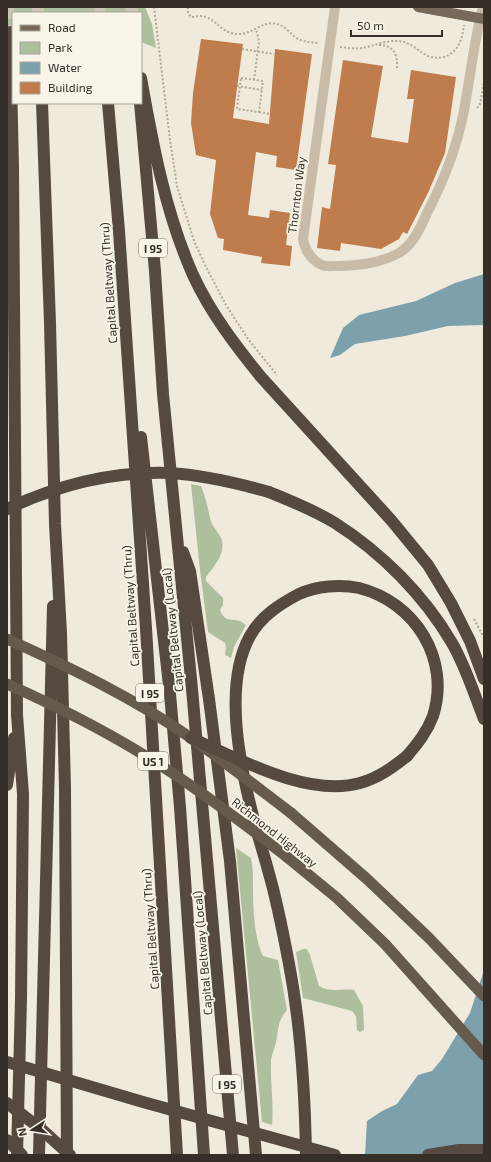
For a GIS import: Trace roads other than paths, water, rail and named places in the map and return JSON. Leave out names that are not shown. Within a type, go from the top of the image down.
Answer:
[{"type":"highway","points":[[10,32],[13,175],[17,715],[23,794],[21,999],[17,1155]]},
{"type":"highway","points":[[142,83],[159,173],[169,210],[186,257],[208,304],[242,354],[284,403],[391,520],[428,565],[451,603],[470,641],[484,679]]},
{"type":"highway","points":[[42,104],[55,524],[61,633],[65,788],[69,1155]]},
{"type":"highway","name":"Capital Beltway (Thru)","points":[[108,104],[119,231],[146,628],[177,1155]]},
{"type":"highway","name":"Capital Beltway (Local)","points":[[140,104],[155,270],[163,394],[192,689],[233,1155]]},
{"type":"highway","points":[[119,231],[170,694],[181,815],[204,1155]]},
{"type":"highway","points":[[7,509],[40,494],[85,481],[107,477],[151,473],[185,475],[227,482],[269,492],[297,504],[334,522],[364,543],[418,596],[438,621],[453,644],[484,719]]},
{"type":"highway","points":[[39,1155],[55,524]]},
{"type":"highway","points":[[176,534],[190,571],[209,699],[230,861],[256,1155]]},
{"type":"highway","points":[[191,738],[225,753],[239,759],[246,762],[253,765],[260,768],[302,782],[330,786],[359,784],[392,769],[407,756],[426,731],[433,715],[437,695],[437,673],[433,657],[426,639],[416,623],[401,608],[385,597],[368,591],[353,587],[336,586],[319,588],[302,593],[273,609],[261,621],[250,636],[241,659],[236,695],[238,738],[240,753],[242,760],[243,768],[254,824],[277,904],[297,1010],[305,1111],[306,1155]]},
{"type":"highway","name":"Richmond Highway","points":[[7,639],[88,677],[120,694],[191,738],[291,813],[367,879],[429,938],[484,996]]},
{"type":"highway","name":"Richmond Highway","points":[[7,684],[42,700],[142,754],[189,784],[237,818],[337,898],[385,944],[484,1055]]},
{"type":"highway","points":[[7,785],[17,715]]},
{"type":"highway","points":[[7,1062],[136,1100],[334,1155]]},
{"type":"highway","points":[[7,1103],[41,1129],[69,1155]]},
{"type":"highway","points":[[7,1140],[22,1155]]},
{"type":"highway","points":[[428,1155],[459,1150],[484,1150]]},
{"type":"main road","points":[[418,7],[482,18]]},
{"type":"street","name":"Thornton Way","points":[[335,7],[303,239],[305,247],[311,257],[323,266],[343,266],[382,260],[399,253],[409,245],[418,231],[439,191],[451,159],[462,121],[483,7]]},
{"type":"water","points":[[484,274],[484,325],[448,326],[405,336],[355,344],[340,355],[330,358],[343,328],[359,315],[416,301],[455,283]]},
{"type":"water","points":[[484,970],[484,1155],[365,1155],[367,1121],[382,1111],[397,1104],[418,1075],[432,1071],[442,1059],[470,1013]]},
{"type":"tunnel","points":[[8,7],[10,32]]},
{"type":"tunnel","points":[[38,7],[38,12]]},
{"type":"tunnel","points":[[100,7],[100,12]]},
{"type":"tunnel","points":[[131,7],[132,12]]}]
